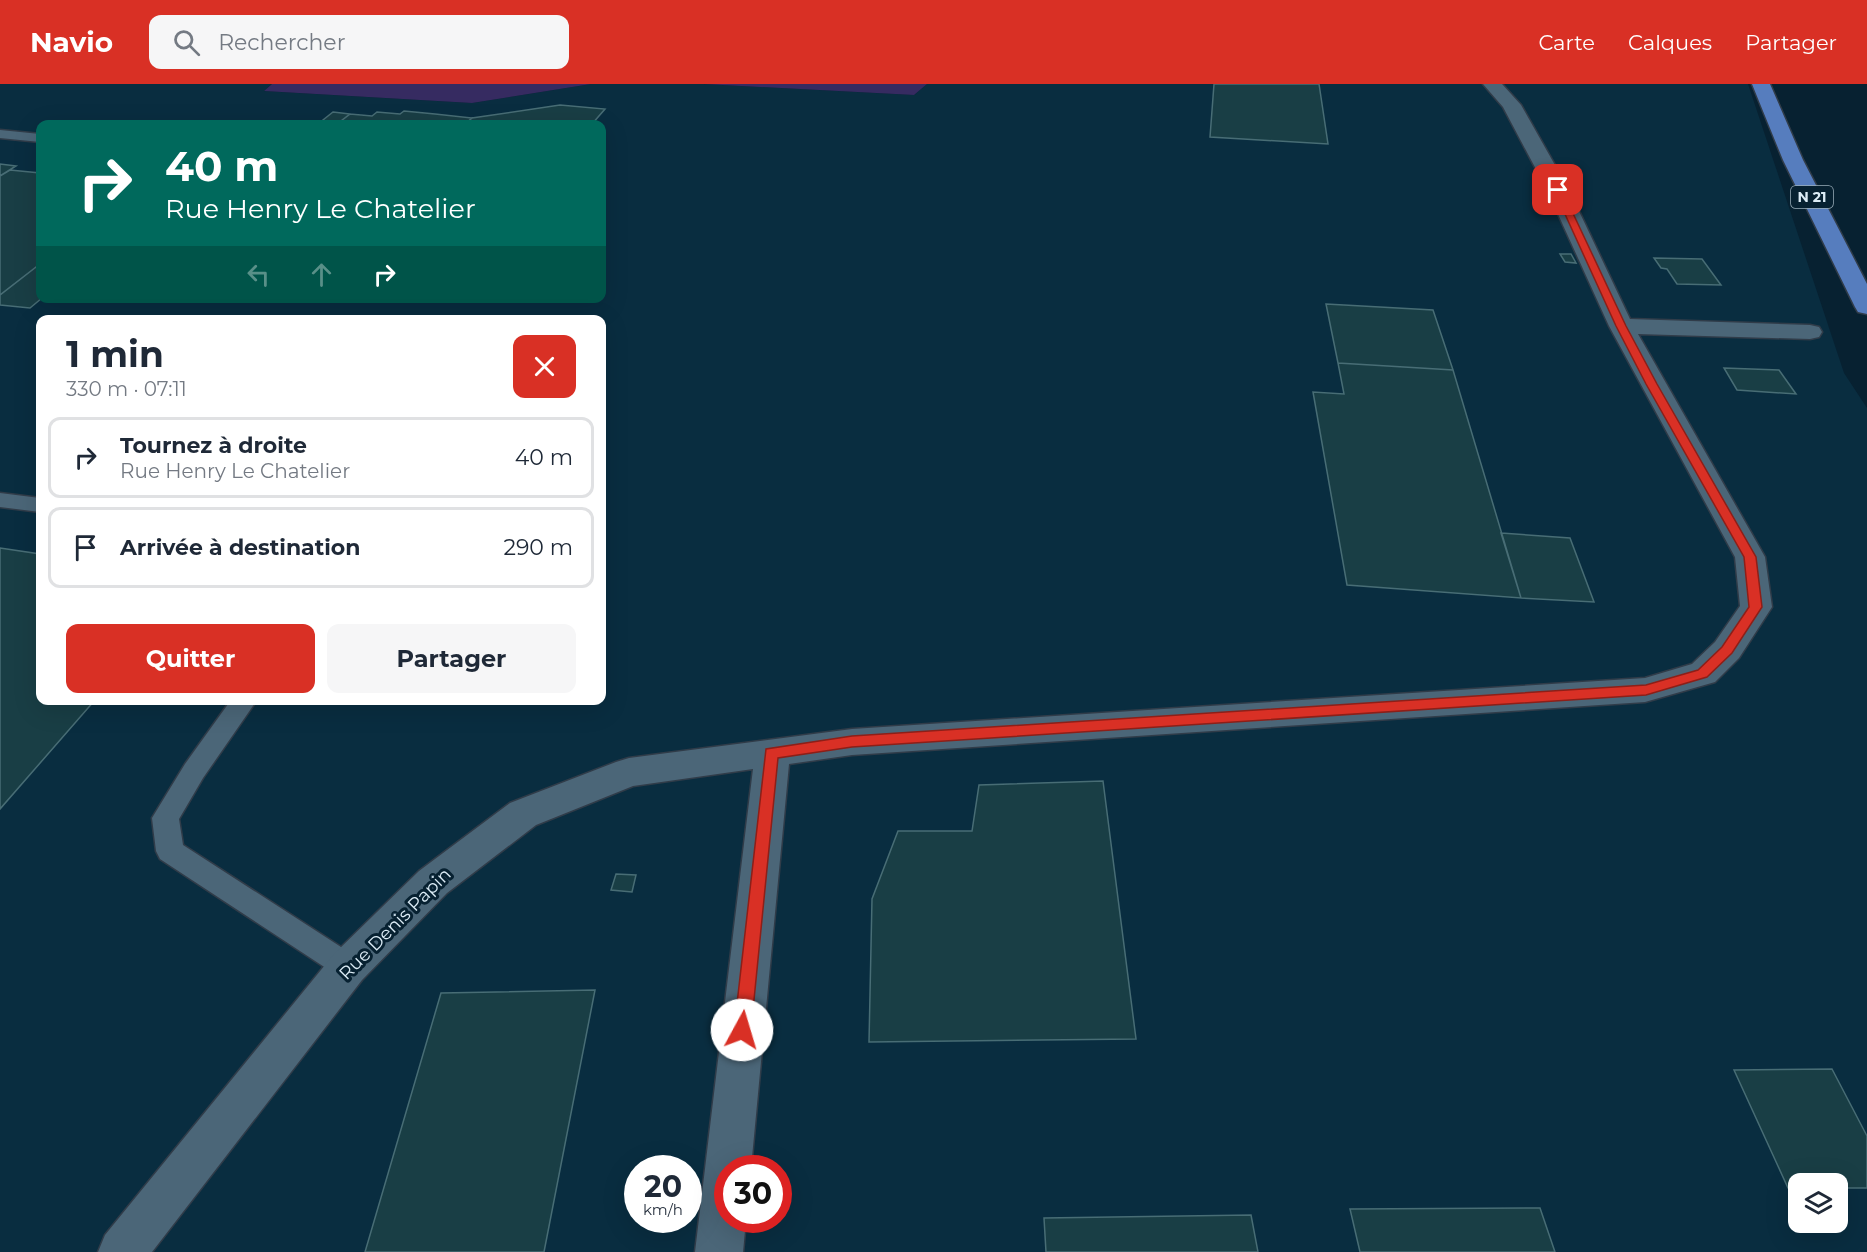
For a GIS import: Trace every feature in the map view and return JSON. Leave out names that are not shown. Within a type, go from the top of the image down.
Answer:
[{"type":"main road","name":"N 21","points":[[1761,84],[1793,160],[1867,308]]},
{"type":"street","name":"Rue Denis Papin","points":[[122,1252],[348,967],[432,882],[523,814],[629,772],[852,742],[1646,690],[1703,673],[1727,650],[1756,607],[1750,557],[1621,326],[1558,190],[1511,105],[1492,84]]},
{"type":"street","points":[[1621,326],[1810,332]]},
{"type":"street","points":[[730,1155],[772,753]]},
{"type":"street","points":[[719,1252],[721,1233]]},
{"type":"lane","points":[[0,134],[36,138]]},
{"type":"lane","points":[[0,500],[36,504]]},
{"type":"lane","points":[[241,705],[194,771],[165,818],[171,851],[348,967]]},
{"type":"shaded area","points":[[0,84],[272,84],[264,91],[472,103],[591,84],[704,84],[914,95],[927,84],[1748,84],[1844,373],[1867,408],[1867,1252],[0,1252]]},
{"type":"shaded area","points":[[272,84],[591,84],[472,103],[264,91]]},
{"type":"shaded area","points":[[704,84],[927,84],[914,95]]},
{"type":"building","points":[[1214,84],[1319,84],[1328,144],[1210,137]]},
{"type":"building","points":[[560,105],[605,109],[595,120],[470,120]]},
{"type":"building","points":[[404,111],[472,118],[470,120],[342,120],[350,114],[372,116],[377,112],[400,114]]},
{"type":"building","points":[[333,112],[350,114],[342,120],[323,120]]},
{"type":"building","points":[[0,164],[16,166],[0,176]]},
{"type":"building","points":[[10,170],[36,173],[36,267],[0,295],[0,176]]},
{"type":"building","points":[[1560,254],[1571,254],[1576,263],[1565,262]]},
{"type":"building","points":[[1654,258],[1702,259],[1721,285],[1677,284],[1667,269],[1661,268]]},
{"type":"building","points":[[36,267],[36,303],[30,308],[0,305],[0,295]]},
{"type":"building","points":[[1326,304],[1433,310],[1453,370],[1338,363]]},
{"type":"building","points":[[1338,363],[1453,370],[1521,598],[1347,585],[1313,392],[1344,394]]},
{"type":"building","points":[[1724,368],[1779,370],[1796,394],[1737,390]]},
{"type":"building","points":[[1501,533],[1570,538],[1594,602],[1521,598]]},
{"type":"building","points":[[0,548],[36,553],[36,705],[91,705],[0,809]]},
{"type":"building","points":[[1103,781],[1136,1039],[869,1042],[872,899],[898,831],[972,831],[979,785]]},
{"type":"building","points":[[616,874],[636,875],[632,892],[611,890]]},
{"type":"building","points":[[595,990],[544,1252],[365,1252],[441,993]]},
{"type":"building","points":[[1832,1069],[1867,1136],[1867,1188],[1848,1188],[1848,1173],[1788,1173],[1788,1188],[1734,1070]]},
{"type":"building","points":[[1540,1208],[1555,1252],[1360,1252],[1350,1209]]},
{"type":"building","points":[[1251,1215],[1258,1252],[1046,1252],[1044,1218]]},
{"type":"route","points":[[742,1030],[772,753],[852,742],[1646,690],[1703,673],[1727,650],[1756,607],[1750,557],[1621,326],[1558,190]]}]
